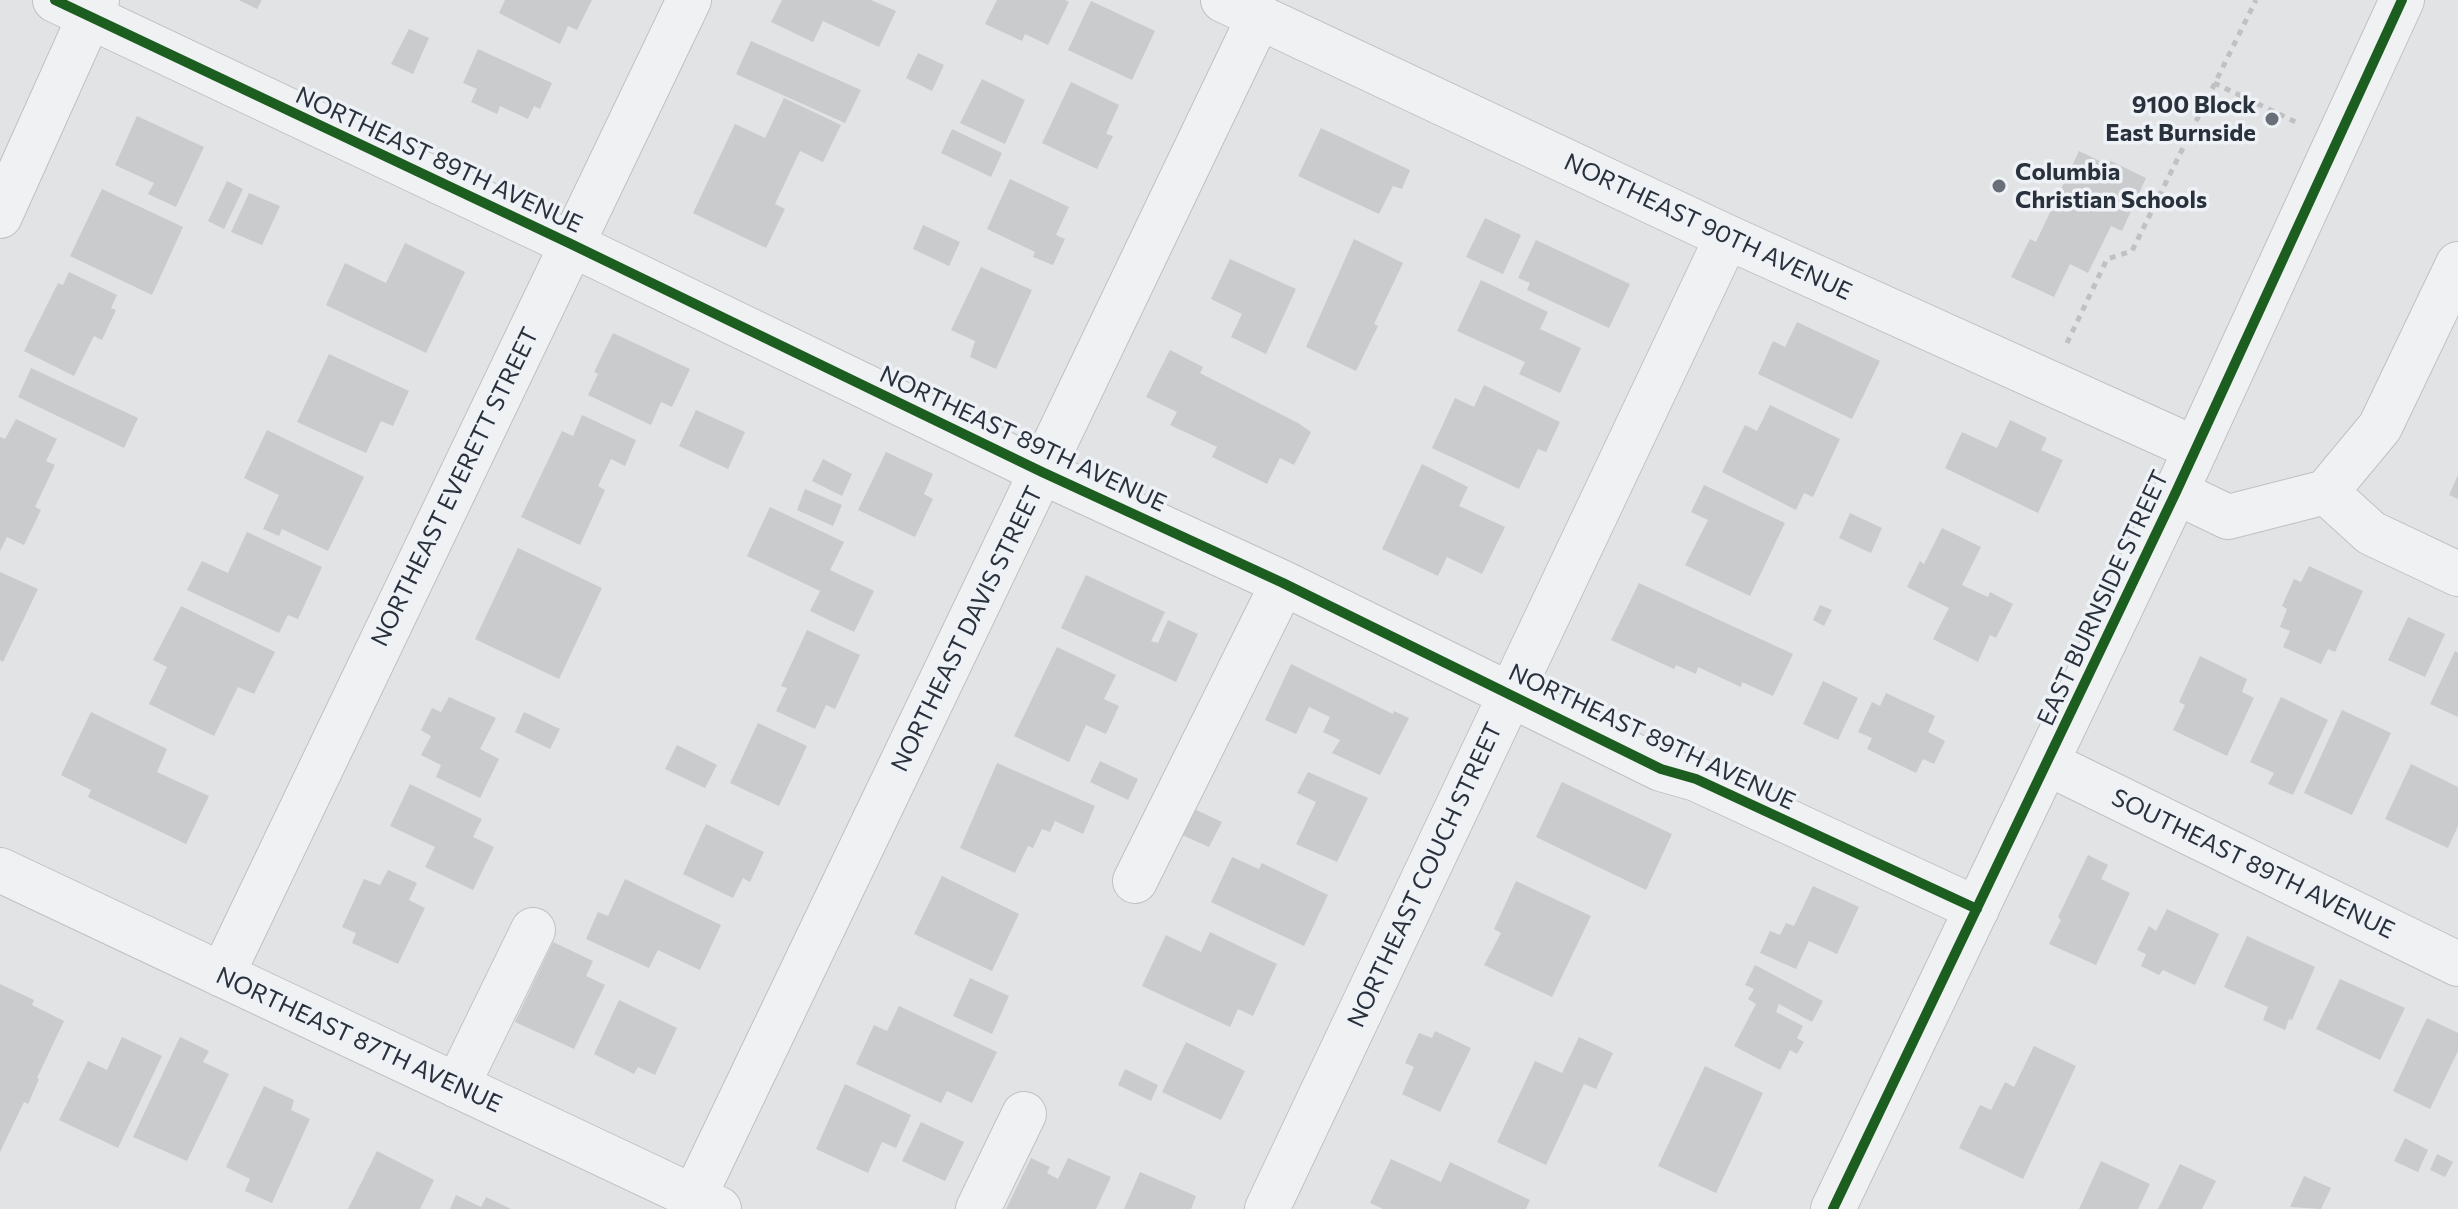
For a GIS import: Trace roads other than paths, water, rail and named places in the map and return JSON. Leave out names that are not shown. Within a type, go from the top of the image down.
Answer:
[{"type":"street","name":"NORTHEAST EVERETT STREET","points":[[222,975],[689,0]]},
{"type":"street","name":"EAST BURNSIDE STREET","points":[[1840,1207],[1977,909],[2176,492],[2402,0]]},
{"type":"street","name":"NORTHEAST 89TH AVENUE","points":[[80,5],[1042,472],[1283,583],[1661,769],[1696,779],[1977,909]]},
{"type":"street","points":[[0,216],[80,5]]},
{"type":"street","name":"NORTHEAST 90TH AVENUE","points":[[1241,8],[1727,237],[2196,449]]},
{"type":"street","name":"NORTHEAST DAVIS STREET","points":[[706,1203],[1042,472],[1241,8]]},
{"type":"street","name":"NORTHEAST COUCH STREET","points":[[1267,1209],[1727,237]]},
{"type":"street","points":[[2176,492],[2228,517],[2326,492],[2380,427],[2458,264]]},
{"type":"street","points":[[2326,492],[2371,533],[2458,574]]},
{"type":"street","points":[[1135,881],[1283,583]]},
{"type":"street","name":"SOUTHEAST 89TH AVENUE","points":[[2047,763],[2458,964]]},
{"type":"street","name":"NORTHEAST 87TH AVENUE","points":[[0,870],[706,1203]]},
{"type":"street","points":[[457,1086],[533,930]]},
{"type":"street","points":[[978,1209],[1024,1114]]},
{"type":"place","name":"9100 Block East Burnside","points":[[2272,119]]},
{"type":"place","name":"Columbia Christian Schools","points":[[1999,186]]}]
